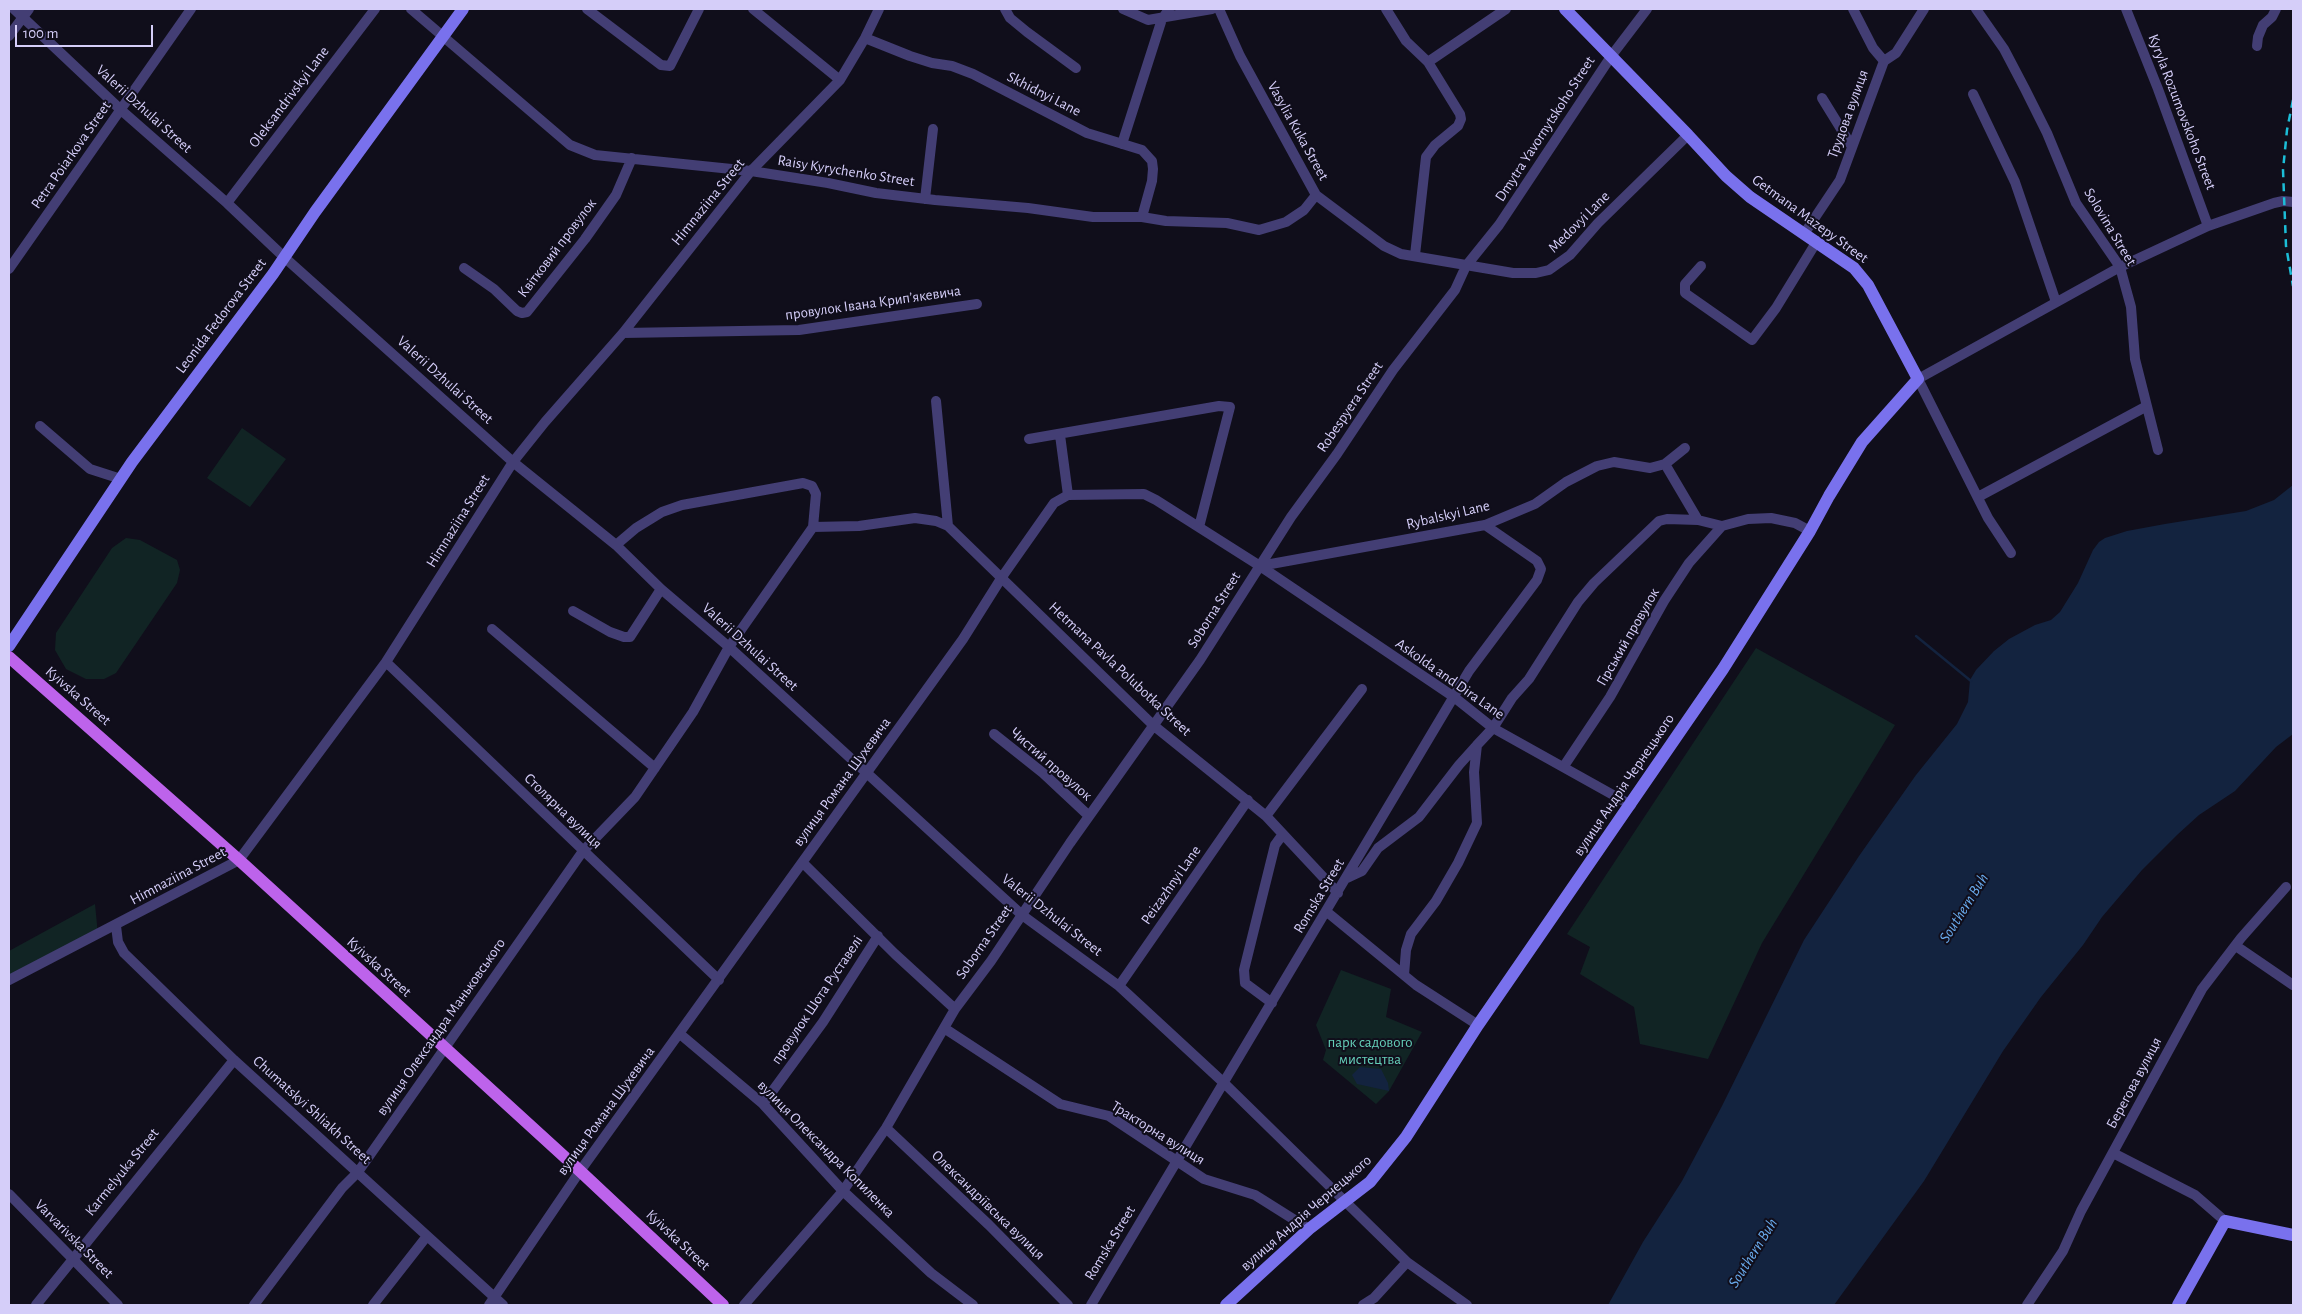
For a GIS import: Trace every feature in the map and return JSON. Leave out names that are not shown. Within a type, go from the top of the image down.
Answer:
[{"type":"main road","name":"Kyivska Street","points":[[9,657],[239,860],[580,1171],[723,1305]]},
{"type":"street","name":"Valerii Dzhulai Street","points":[[14,9],[26,13],[121,110],[227,203],[284,258],[513,462],[616,545],[662,589],[729,647],[1022,915],[1120,986],[1224,1083],[1407,1262],[1466,1305]]},
{"type":"street","name":"Petra Poiarkova Street","points":[[9,269],[191,9]]},
{"type":"street","name":"Oleksandrivskyi Lane","points":[[227,203],[375,9]]},
{"type":"street","name":"Raisy Kyrychenko Street","points":[[411,9],[570,145],[595,155],[751,171],[828,182],[876,193],[925,199],[1093,217],[1227,223],[1259,230],[1286,222],[1304,210],[1316,195]]},
{"type":"street","name":"Leonida Fedorova Street","points":[[9,646],[121,480],[463,9]]},
{"type":"street","points":[[587,9],[661,65],[670,66],[699,9]]},
{"type":"street","points":[[753,9],[840,80]]},
{"type":"street","name":"Himnaziina Street","points":[[9,980],[116,926],[239,860],[386,662],[513,462],[545,422],[623,333],[751,171],[840,80],[865,38],[879,9]]},
{"type":"street","points":[[1004,9],[1010,18],[1027,32],[1076,68]]},
{"type":"street","points":[[1123,9],[1148,20],[1212,9]]},
{"type":"street","points":[[1122,144],[1162,19],[1169,9]]},
{"type":"street","name":"Vasylia Kuka Street","points":[[1219,9],[1240,56],[1316,195],[1384,246],[1400,254],[1415,255],[1466,266]]},
{"type":"street","points":[[1386,9],[1406,41],[1428,62],[1460,114],[1461,119],[1458,126],[1435,144],[1426,157],[1415,255]]},
{"type":"street","points":[[1428,62],[1506,9]]},
{"type":"street","name":"Getmana Mazepy Street","points":[[1565,9],[1612,55],[1726,176],[1750,197],[1854,268],[1868,285],[1988,518],[2011,553]]},
{"type":"street","name":"Dmytra Yavornytskoho Street","points":[[1466,266],[1499,225],[1612,55],[1647,9]]},
{"type":"street","points":[[1853,9],[1873,48],[1884,61]]},
{"type":"street","name":"Трудова вулиця","points":[[1804,234],[1840,180],[1851,144],[1884,61],[1896,54],[1924,9]]},
{"type":"street","name":"Solovina Street","points":[[1976,9],[2004,49],[2025,88],[2047,133],[2076,203],[2120,267],[2131,307],[2135,359],[2158,450]]},
{"type":"street","name":"Kyryla Rozumovskoho Street","points":[[2126,9],[2208,226]]},
{"type":"street","points":[[2257,46],[2258,37],[2263,26],[2272,17],[2276,9]]},
{"type":"street","points":[[9,36],[26,13]]},
{"type":"street","name":"Skhidnyi Lane","points":[[865,38],[910,56],[932,63],[952,66],[973,74],[1087,133],[1142,150],[1152,161],[1152,181],[1142,218]]},
{"type":"street","points":[[1973,94],[2014,182],[2056,302]]},
{"type":"street","points":[[1822,98],[1851,144]]},
{"type":"street","points":[[925,199],[933,128]]},
{"type":"street","name":"Medovyi Lane","points":[[1466,266],[1513,273],[1536,273],[1549,270],[1570,255],[1598,224],[1688,134]]},
{"type":"street","name":"Квітковий провулок","points":[[464,268],[494,289],[516,311],[527,312],[585,239],[616,195],[632,158]]},
{"type":"street","name":"вулиця Андрія Чернецького","points":[[1226,1305],[1309,1229],[1344,1200],[1370,1182],[1406,1137],[1478,1025],[1723,669],[1810,531],[1828,496],[1862,442],[1918,379],[2120,267],[2208,226],[2274,203],[2283,201],[2293,202]]},
{"type":"street","points":[[1701,266],[1685,284],[1684,293],[1752,340],[1776,308],[1817,241]]},
{"type":"street","name":"Robespyera Street","points":[[1260,566],[1393,370],[1454,290],[1466,266]]},
{"type":"street","name":"провулок Івана Крипʼякевича","points":[[623,333],[800,330],[977,304]]},
{"type":"street","points":[[936,401],[948,526]]},
{"type":"street","points":[[1029,439],[1219,406],[1230,407],[1199,527],[1144,494],[1068,495],[1060,435]]},
{"type":"street","points":[[1978,497],[2147,406]]},
{"type":"street","points":[[40,426],[90,469],[121,480]]},
{"type":"street","points":[[1685,448],[1666,464],[1698,520]]},
{"type":"street","name":"Rybalskyi Lane","points":[[1260,566],[1485,524],[1535,504],[1566,482],[1597,466],[1614,462],[1650,468],[1666,464]]},
{"type":"street","points":[[616,545],[636,528],[662,512],[682,506],[802,483],[812,486],[816,494],[813,527]]},
{"type":"street","name":"вулиця Романа Шухевича","points":[[492,1301],[580,1171],[963,639],[1002,577],[1054,503],[1068,495]]},
{"type":"street","name":"Hetmana Pavla Polubotka Street","points":[[813,527],[859,526],[915,518],[936,521],[948,526],[1153,724],[1266,816],[1338,893]]},
{"type":"street","points":[[1345,879],[1362,871],[1378,848],[1419,817],[1459,765],[1493,728],[1548,651],[1578,602],[1594,583],[1660,521],[1667,519],[1698,520],[1722,526],[1748,519],[1771,518],[1796,523],[1810,531]]},
{"type":"street","name":"Romska Street","points":[[1091,1305],[1469,671],[1537,580],[1541,569],[1537,561],[1485,524]]},
{"type":"street","name":"Гірський провулок","points":[[1564,766],[1610,697],[1664,601],[1689,564],[1722,526]]},
{"type":"street","name":"вулиця Олександра Маньковського","points":[[254,1305],[342,1188],[358,1172],[583,851],[634,797],[692,712],[729,647],[813,527]]},
{"type":"street","name":"Askolda and Dira Lane","points":[[1199,527],[1454,697],[1493,728],[1631,804]]},
{"type":"street","name":"Soborna Street","points":[[744,1305],[843,1191],[886,1128],[955,1009],[1153,724],[1200,660],[1260,566]]},
{"type":"street","points":[[573,611],[610,632],[624,638],[630,637],[662,589]]},
{"type":"street","points":[[492,629],[654,768]]},
{"type":"street","name":"Столярна вулиця","points":[[386,662],[719,980]]},
{"type":"street","points":[[1266,816],[1362,689]]},
{"type":"street","name":"Чистий провулок","points":[[994,734],[1043,774],[1089,816]]},
{"type":"street","points":[[1404,975],[1406,950],[1411,934],[1436,901],[1458,863],[1477,823],[1474,772],[1477,745]]},
{"type":"street","name":"Peizazhnyi Lane","points":[[1120,986],[1248,800]]},
{"type":"street","points":[[1272,1003],[1245,983],[1244,970],[1275,845],[1283,834]]},
{"type":"street","points":[[803,863],[955,1009]]},
{"type":"street","name":"Берегова вулиця","points":[[2027,1305],[2063,1251],[2081,1211],[2202,989],[2286,887]]},
{"type":"street","points":[[1327,912],[1404,975],[1478,1025]]},
{"type":"street","name":"Chumatskyi Shliakh Street","points":[[116,926],[118,942],[124,953],[234,1060],[427,1236],[492,1301],[503,1305]]},
{"type":"street","name":"провулок Шота Руставелі","points":[[763,1104],[823,1022],[878,936]]},
{"type":"street","points":[[2236,946],[2293,985]]},
{"type":"street","name":"Тракторна вулиця","points":[[944,1028],[1060,1104],[1108,1116],[1204,1179],[1255,1195],[1309,1229]]},
{"type":"street","name":"вулиця Олександра Копиленка","points":[[680,1034],[763,1104],[843,1191],[932,1273],[973,1305]]},
{"type":"street","name":"Karmelyuka Street","points":[[36,1305],[72,1258],[234,1060]]},
{"type":"street","name":"Олександріївська вулиця","points":[[886,1128],[989,1225],[1068,1305]]},
{"type":"street","points":[[2113,1153],[2196,1195],[2225,1221],[2293,1235]]},
{"type":"street","name":"Varvarivska Street","points":[[9,1194],[118,1305]]},
{"type":"street","points":[[2178,1305],[2225,1221]]},
{"type":"street","points":[[373,1305],[427,1236]]},
{"type":"street","points":[[1363,1305],[1374,1298],[1407,1262]]},
{"type":"green space","points":[[242,428],[286,459],[250,507],[207,478]]},
{"type":"green space","points":[[126,538],[140,540],[177,560],[180,570],[177,583],[116,673],[104,679],[86,679],[66,669],[55,650],[56,633],[112,548]]},
{"type":"green space","points":[[1756,648],[1895,725],[1762,943],[1708,1059],[1640,1044],[1634,1007],[1580,974],[1590,947],[1567,934]]},
{"type":"green space","points":[[95,904],[98,935],[9,980],[9,951]]},
{"type":"green space","name":"парк садового мистецтва","points":[[1341,970],[1391,989],[1386,1017],[1422,1032],[1389,1091],[1376,1104],[1323,1060],[1326,1050],[1316,1025]]},
{"type":"water","name":"Southern Buh","points":[[2293,485],[2293,734],[2276,747],[2235,791],[2199,815],[2177,835],[2142,870],[2102,917],[2083,945],[2041,997],[2003,1051],[1924,1181],[1834,1305],[1608,1305],[1643,1242],[1682,1181],[1722,1106],[1804,940],[1859,856],[1916,775],[1957,724],[1968,702],[1970,680],[1976,670],[1994,651],[2009,639],[2035,625],[2051,620],[2060,612],[2078,583],[2093,550],[2105,538],[2127,531],[2246,511],[2274,500]]},
{"type":"water","points":[[1360,1067],[1381,1069],[1388,1083],[1389,1091],[1357,1084],[1352,1075]]},
{"type":"waterway","points":[[1916,636],[1971,681]]},
{"type":"railway","points":[[2293,100],[2287,130],[2283,170],[2286,246],[2293,286]]}]
